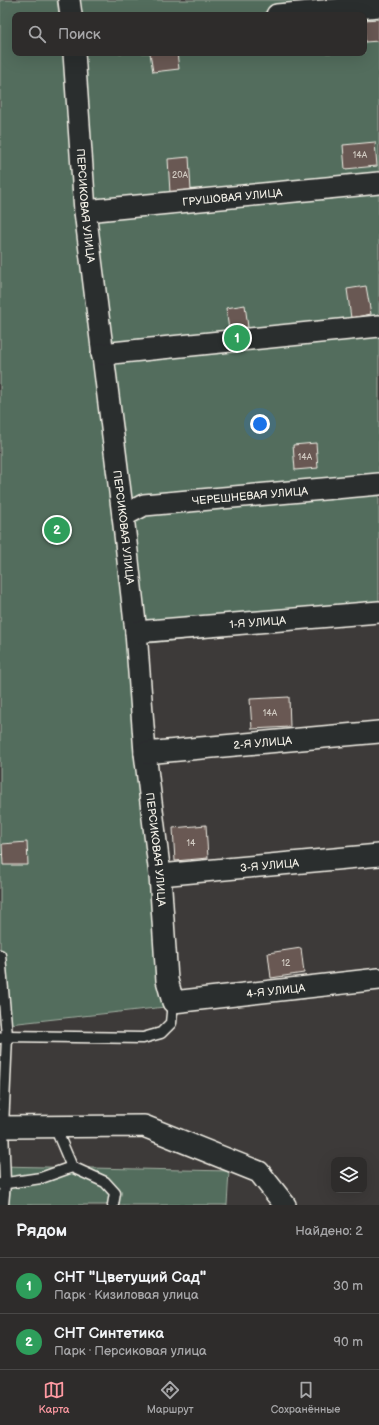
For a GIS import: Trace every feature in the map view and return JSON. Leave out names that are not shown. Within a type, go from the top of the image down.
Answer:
[{"type":"street","points":[[69,0],[71,12]]},
{"type":"street","points":[[311,12],[379,6]]},
{"type":"street","name":"ПЕРСИКОВАЯ УЛИЦА","points":[[74,56],[86,211],[136,632],[145,753],[160,874],[167,980],[173,1002]]},
{"type":"street","name":"ГРУШОВАЯ УЛИЦА","points":[[86,211],[379,183]]},
{"type":"street","points":[[102,354],[379,326]]},
{"type":"street","name":"ЧЕРЕШНЕВАЯ УЛИЦА","points":[[123,516],[144,505],[379,484]]},
{"type":"street","name":"1-Я УЛИЦА","points":[[136,632],[379,612]]},
{"type":"street","name":"2-Я УЛИЦА","points":[[145,753],[379,732]]},
{"type":"street","name":"3-Я УЛИЦА","points":[[160,874],[379,855]]},
{"type":"street","name":"4-Я УЛИЦА","points":[[173,1002],[379,980]]},
{"type":"street","points":[[1,1127],[144,1126],[259,1172],[285,1205]]},
{"type":"lane","points":[[0,955],[4,1037],[1,1127],[3,1205]]},
{"type":"lane","points":[[4,1037],[143,1038],[161,1033],[171,1023],[173,1002]]},
{"type":"lane","points":[[55,1127],[72,1167],[105,1182],[115,1193],[114,1205]]},
{"type":"lane","points":[[3,1183],[41,1178],[72,1167]]},
{"type":"green space","points":[[0,0],[57,0],[59,12],[12,12],[12,56],[63,56],[123,612],[65,56],[367,56],[367,12],[61,12],[60,0],[379,0],[379,622],[126,645],[165,1007],[0,1025]]},
{"type":"green space","points":[[0,1166],[229,1171],[227,1205],[0,1205]]},
{"type":"building","points":[[379,19],[379,41],[367,42],[367,20]]},
{"type":"building","points":[[150,56],[177,56],[179,69],[153,72]]},
{"type":"building","points":[[375,142],[377,166],[345,169],[343,145]]},
{"type":"building","points":[[189,157],[191,191],[170,193],[168,159]]},
{"type":"building","points":[[366,286],[371,314],[351,318],[347,289]]},
{"type":"building","points":[[245,305],[248,327],[229,330],[226,308]]},
{"type":"building","points":[[316,443],[318,468],[295,470],[293,445]]},
{"type":"building","points":[[289,697],[290,727],[252,729],[250,699]]},
{"type":"building","points":[[206,825],[208,858],[175,861],[173,828]]},
{"type":"building","points":[[27,842],[28,865],[3,865],[2,844]]},
{"type":"building","points":[[301,948],[304,973],[271,978],[268,953]]},
{"type":"place","name":"СНТ \"Цветущий Сад\"","points":[[237,338]]},
{"type":"place","name":"СНТ Синтетика","points":[[57,530]]}]
